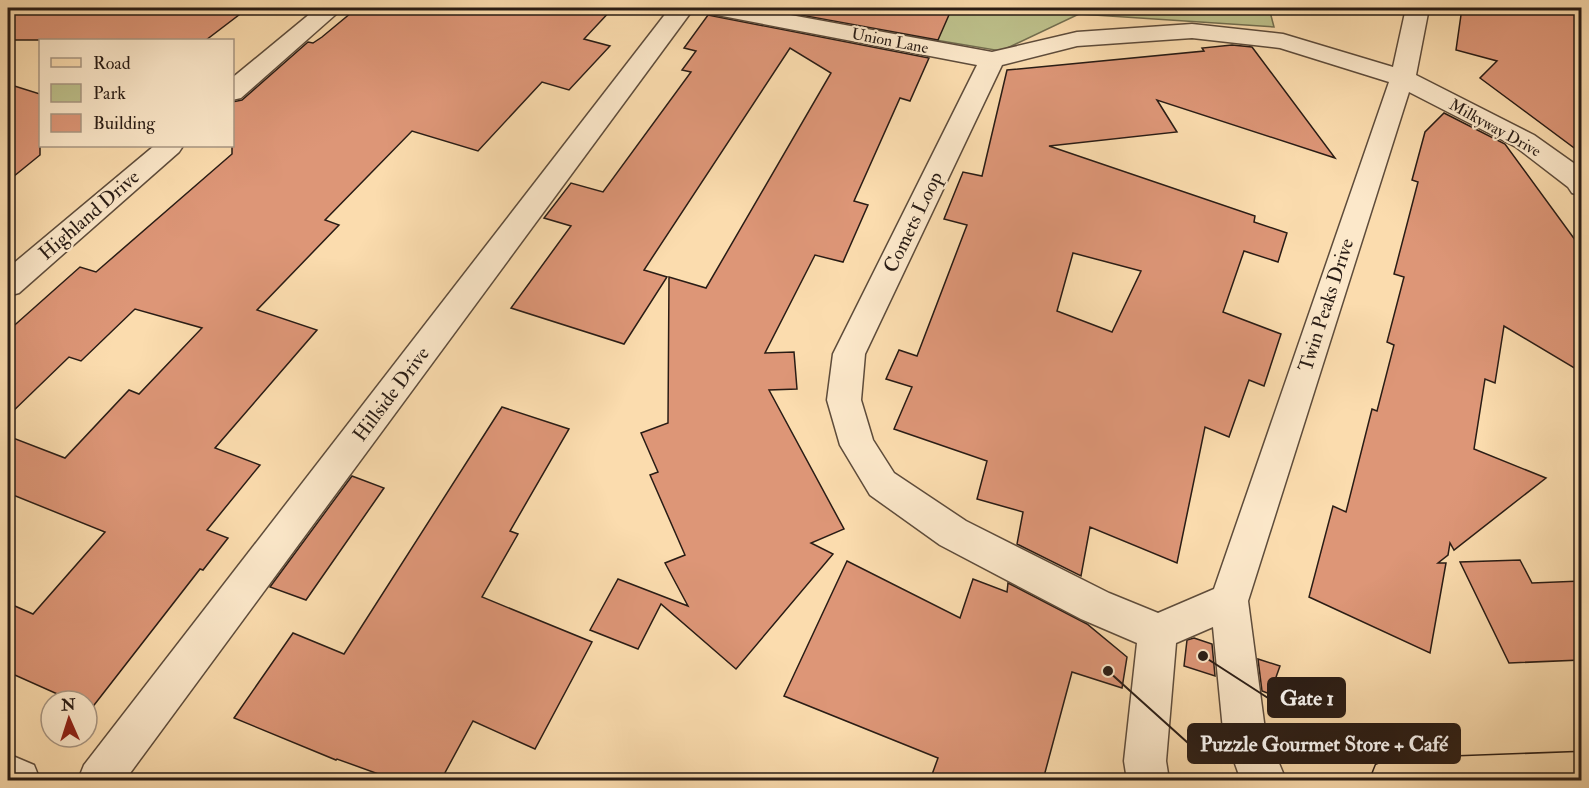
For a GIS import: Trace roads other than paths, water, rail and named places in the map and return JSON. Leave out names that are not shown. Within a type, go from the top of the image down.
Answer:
[{"type":"main road","points":[[1391,780],[1581,772]]},
{"type":"street","points":[[234,90],[331,8]]},
{"type":"street","name":"Hillside Drive","points":[[99,780],[682,8]]},
{"type":"street","name":"Union Lane","points":[[717,8],[992,60]]},
{"type":"street","name":"Twin Peaks Drive","points":[[1266,780],[1254,760],[1244,730],[1229,602],[1396,93],[1403,78],[1418,8]]},
{"type":"street","points":[[992,60],[1077,39],[1192,31],[1283,41],[1403,78]]},
{"type":"street","name":"Comets Loop","points":[[992,60],[849,354],[844,400],[857,445],[882,484],[953,533],[1095,606],[1158,632]]},
{"type":"street","name":"Milkyway Drive","points":[[1403,78],[1525,141],[1578,180],[1581,186]]},
{"type":"street","name":"Highland Drive","points":[[8,285],[169,147]]},
{"type":"street","points":[[1148,780],[1145,761],[1158,632],[1229,602]]},
{"type":"street","points":[[8,775],[19,780]]},
{"type":"place","name":"Gate 1","points":[[1203,656]]},
{"type":"place","name":"Puzzle Gourmet Store + Café","points":[[1108,671]]}]
